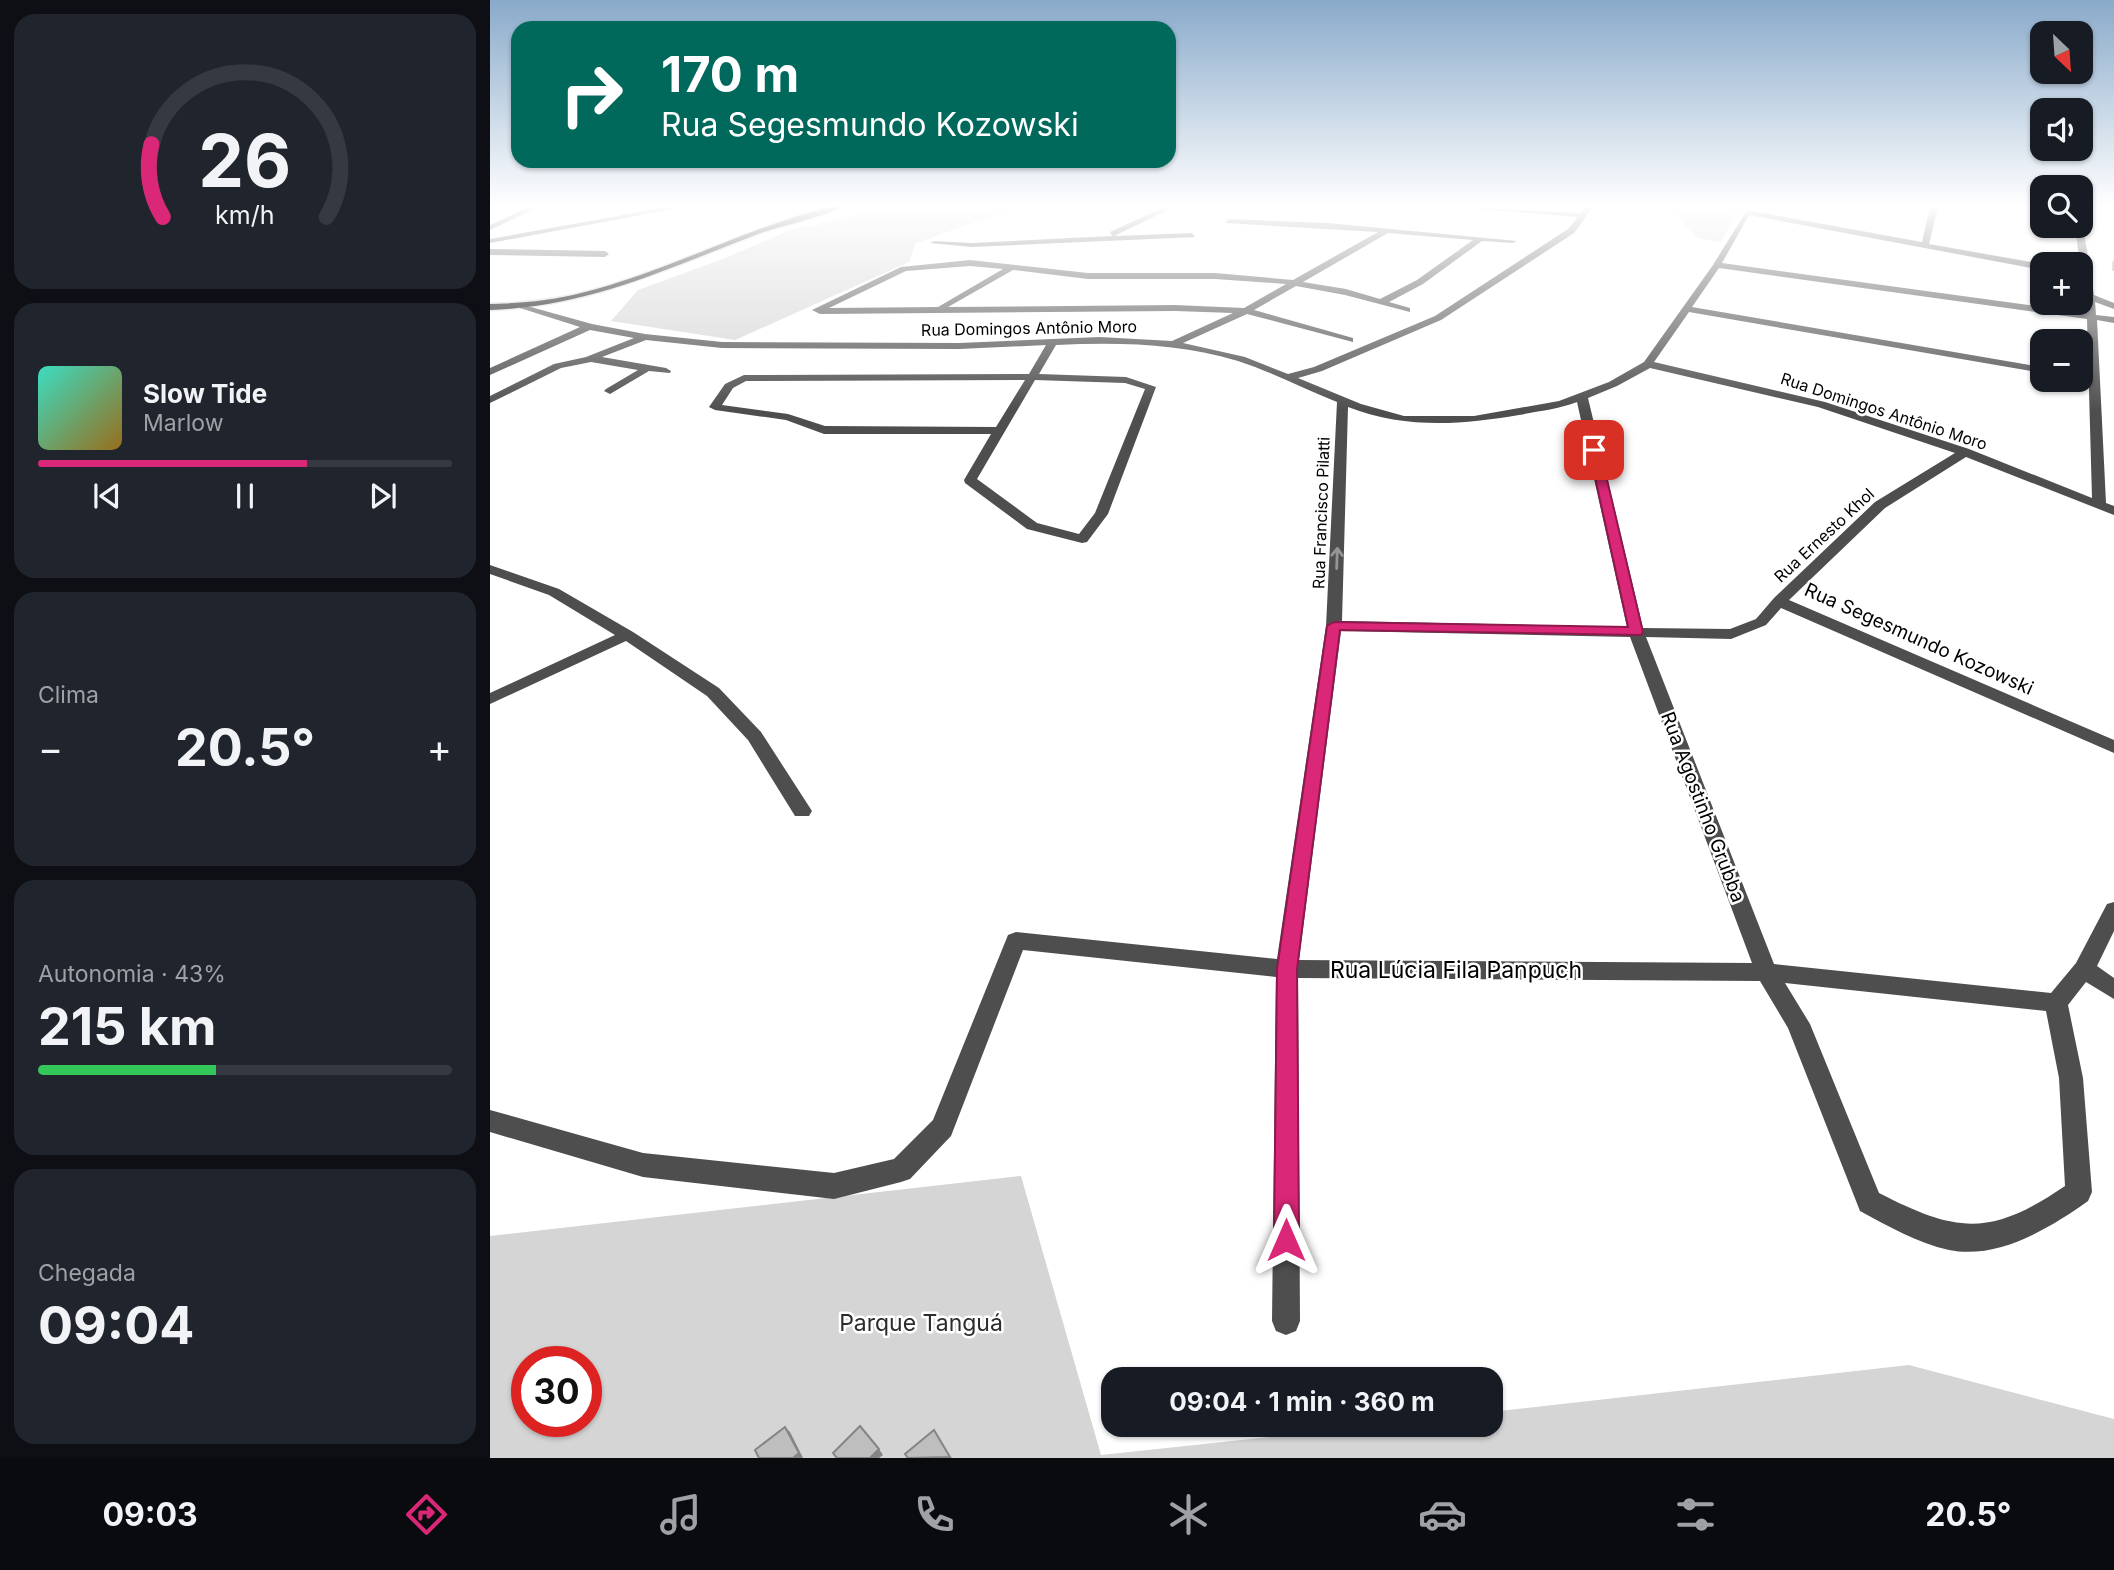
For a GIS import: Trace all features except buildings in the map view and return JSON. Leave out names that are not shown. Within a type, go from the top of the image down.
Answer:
[{"type":"main road","points":[[523,306],[586,295],[641,275]]},
{"type":"main road","name":"Rua Domingos Antônio Moro","points":[[490,307],[523,306]]},
{"type":"street","points":[[894,275],[817,310],[1175,308],[1246,311],[1349,340]]},
{"type":"street","points":[[940,311],[943,306],[999,275]]},
{"type":"street","points":[[1080,275],[1215,276],[1296,282],[1407,310]]},
{"type":"street","points":[[1172,344],[1246,311],[1308,275]]},
{"type":"street","points":[[1382,302],[1430,275]]},
{"type":"street","points":[[1287,378],[1329,365],[1438,318],[1504,275]]},
{"type":"street","points":[[1648,364],[1710,275]]},
{"type":"street","points":[[1787,275],[2114,320]]},
{"type":"street","points":[[2093,298],[2114,306]]},
{"type":"street","name":"Rua Domingos Antônio Moro","points":[[523,306],[589,327],[645,337],[722,345],[834,347],[1100,340],[1172,344],[1241,359],[1343,401],[1403,419],[1436,421],[1474,419],[1562,404],[1582,398],[1648,364],[1821,404],[1965,452],[2114,512]]},
{"type":"street","points":[[1687,309],[2030,368]]},
{"type":"street","points":[[2092,315],[2097,380],[2099,504]]},
{"type":"street","points":[[490,372],[589,327]]},
{"type":"street","points":[[490,400],[558,366],[589,359],[645,337]]},
{"type":"street","points":[[1000,431],[824,430],[788,417],[715,407],[729,386],[744,378],[1033,377],[1126,380],[1151,387],[1101,514],[1082,539],[1032,526],[970,480],[1000,431],[1033,377],[1053,342]]},
{"type":"street","points":[[589,359],[666,371]]},
{"type":"street","points":[[610,391],[646,369]]},
{"type":"street","points":[[2093,379],[2097,380]]},
{"type":"street","name":"Rua Agostinho Grubba","points":[[1582,398],[1636,632],[1766,972],[1798,1024],[1869,1202],[1910,1223],[1957,1238],[1995,1235],[2044,1217],[2079,1192],[2071,1078],[2056,1003]]},
{"type":"street","name":"Rua Francisco Pilatti","points":[[1286,1321],[1287,969],[1334,626],[1343,401]]},
{"type":"street","name":"Rua Ernesto Khol","points":[[1779,601],[1880,505],[1965,452]]},
{"type":"street","points":[[490,569],[554,592],[628,635],[713,692],[755,736],[802,810]]},
{"type":"street","name":"Rua Segesmundo Kozowski","points":[[1334,626],[1731,634],[1761,622],[1779,601],[2114,747]]},
{"type":"street","points":[[490,699],[628,635]]},
{"type":"street","points":[[2056,1003],[2084,968],[2114,910]]},
{"type":"street","name":"Rua Lúcia Fila Panpuch","points":[[490,1121],[643,1165],[834,1186],[901,1170],[942,1128],[1016,940],[1287,969],[1766,972],[2056,1003]]},
{"type":"street","points":[[2084,968],[2114,990]]},
{"type":"green space","points":[[679,275],[880,275],[735,340],[611,321],[638,290]]},
{"type":"green space","name":"Parque Tanguá","points":[[1021,1176],[1101,1455],[1270,1437],[1503,1437],[1503,1411],[1909,1365],[2114,1419],[2114,1458],[490,1458],[490,1236]]},
{"type":"route","points":[[1286,1240],[1287,969],[1334,626],[1636,632],[1594,450]]}]
